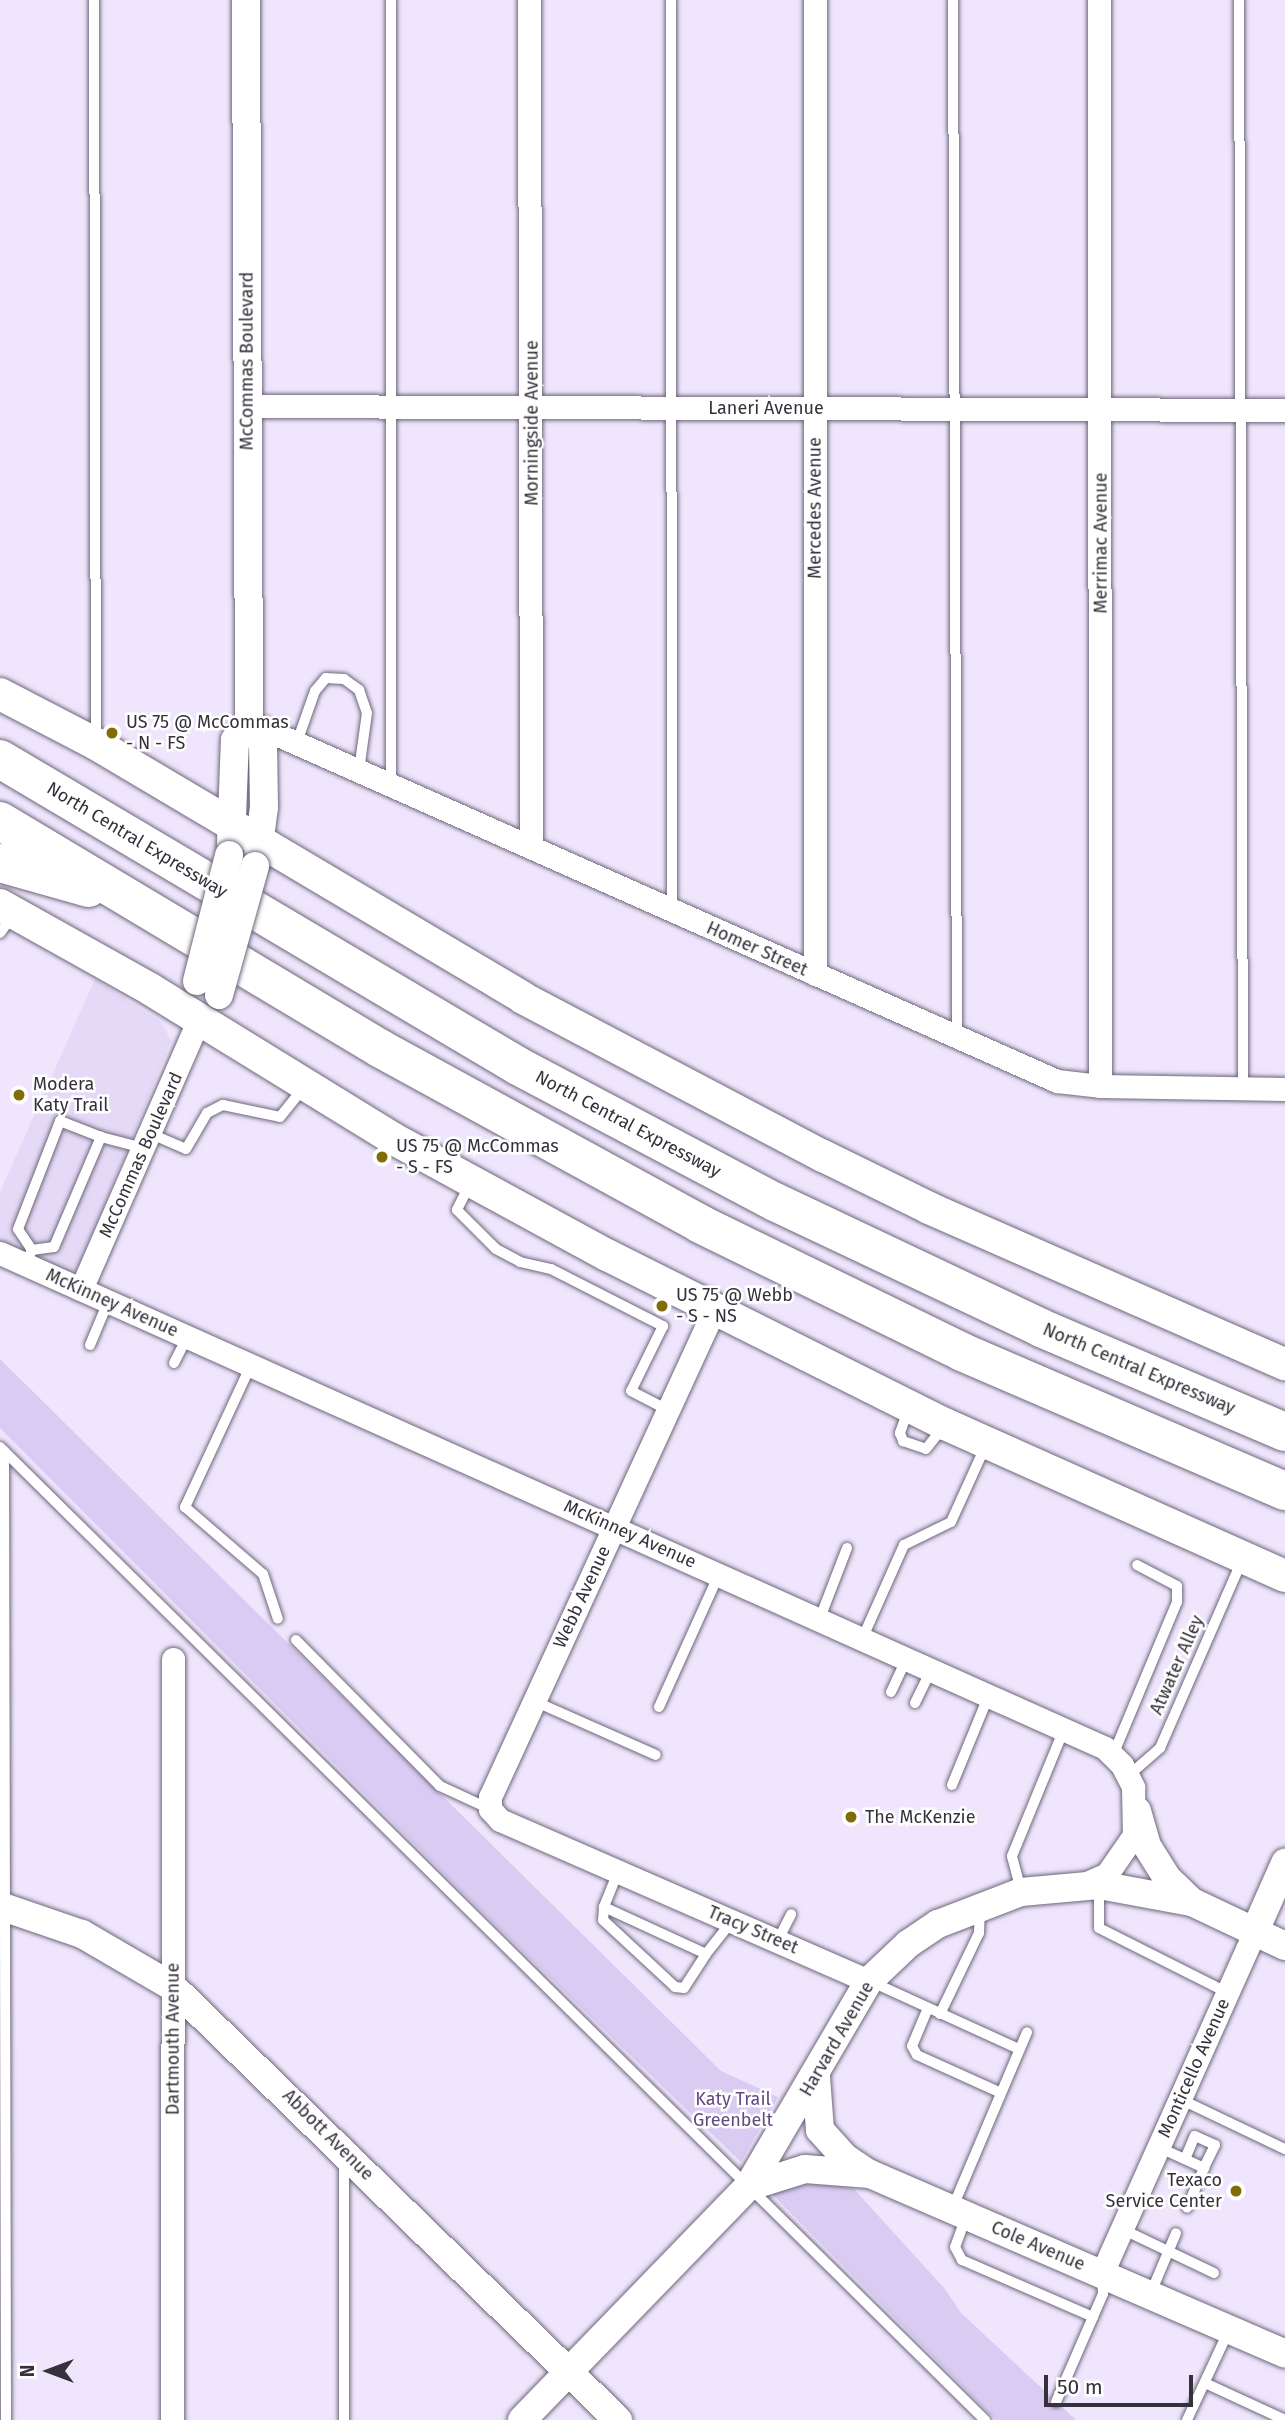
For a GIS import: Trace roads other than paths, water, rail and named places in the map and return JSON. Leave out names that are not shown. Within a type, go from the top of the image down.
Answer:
[{"type":"highway","name":"North Central Expressway","points":[[0,759],[519,1066],[775,1202],[1041,1328],[1285,1432]]},
{"type":"highway","points":[[0,821],[381,1049],[700,1224],[962,1352],[1285,1491]]},
{"type":"highway","points":[[0,863],[131,899]]},
{"type":"main road","points":[[0,694],[96,744],[244,847],[823,1156],[929,1208],[1285,1364]]},
{"type":"main road","points":[[5,917],[199,1019],[305,1085],[471,1182],[714,1310],[909,1408],[1285,1576]]},
{"type":"street","name":"McCommas Boulevard","points":[[81,1289],[199,1019],[244,847],[263,744],[249,722],[246,0]]},
{"type":"street","name":"Morningside Avenue","points":[[529,0],[533,407],[531,847]]},
{"type":"street","name":"Mercedes Avenue","points":[[815,0],[815,974]]},
{"type":"street","name":"Merrimac Avenue","points":[[1099,0],[1100,1086]]},
{"type":"street","name":"Laneri Avenue","points":[[247,406],[1285,410]]},
{"type":"street","name":"Homer Street","points":[[249,722],[1057,1080],[1100,1086],[1285,1089]]},
{"type":"street","name":"McKinney Avenue","points":[[0,1253],[29,1257],[108,1302],[932,1668],[1064,1729],[1113,1755],[1128,1776],[1137,1811],[1134,1835],[1124,1856],[1100,1886]]},
{"type":"street","name":"Webb Avenue","points":[[490,1810],[490,1797],[714,1310]]},
{"type":"street","name":"Dartmouth Avenue","points":[[172,2420],[173,1659]]},
{"type":"street","name":"Tracy Street","points":[[490,1810],[500,1820],[869,1981]]},
{"type":"street","points":[[1137,1811],[1147,1846],[1166,1877],[1192,1902]]},
{"type":"street","name":"Monticello Avenue","points":[[1102,2273],[1285,1863]]},
{"type":"street","name":"Harvard Avenue","points":[[522,2420],[748,2188],[816,2077],[869,1981],[908,1944],[938,1924],[1021,1892],[1100,1886]]},
{"type":"street","points":[[1100,1886],[1192,1902],[1285,1946]]},
{"type":"street","name":"Abbott Avenue","points":[[3,1906],[82,1934],[173,1987],[618,2420]]},
{"type":"street","points":[[816,2077],[820,2130],[845,2157],[870,2174]]},
{"type":"street","name":"Cole Avenue","points":[[783,2174],[832,2168],[870,2174],[1285,2354]]},
{"type":"street","name":"Harvard Avenue","points":[[748,2188],[783,2174]]},
{"type":"lane","points":[[94,0],[96,744]]},
{"type":"lane","points":[[391,0],[391,785]]},
{"type":"lane","points":[[671,0],[672,911]]},
{"type":"lane","points":[[953,0],[957,1034]]},
{"type":"lane","points":[[1239,0],[1243,1088]]},
{"type":"lane","points":[[297,742],[315,691],[326,678],[344,679],[359,690],[367,713],[359,770]]},
{"type":"lane","points":[[100,1137],[54,1247],[29,1257],[18,1230],[60,1121],[100,1137],[146,1140],[186,1149],[207,1113],[223,1105],[280,1117],[305,1085]]},
{"type":"lane","points":[[471,1182],[457,1210],[496,1249],[520,1262],[551,1269],[663,1326],[631,1391],[668,1410]]},
{"type":"lane","points":[[90,1345],[108,1302]]},
{"type":"lane","points":[[174,1363],[187,1336]]},
{"type":"lane","points":[[251,1365],[185,1507],[263,1574],[278,1619]]},
{"type":"lane","points":[[863,1637],[904,1545],[951,1522],[987,1443]]},
{"type":"lane","points":[[2,1449],[6,2420]]},
{"type":"lane","points":[[2,1449],[985,2420]]},
{"type":"lane","points":[[820,1618],[848,1548]]},
{"type":"lane","name":"Atwater Alley","points":[[1128,1776],[1160,1748],[1243,1557]]},
{"type":"lane","points":[[1113,1755],[1177,1602],[1177,1586],[1137,1565]]},
{"type":"lane","points":[[659,1707],[719,1574]]},
{"type":"lane","points":[[296,1640],[440,1786],[490,1810]]},
{"type":"lane","points":[[891,1692],[907,1657]]},
{"type":"lane","points":[[915,1703],[932,1668]]},
{"type":"lane","points":[[952,1784],[989,1695]]},
{"type":"lane","points":[[534,1701],[656,1755]]},
{"type":"lane","points":[[1021,1892],[1012,1856],[1064,1729]]},
{"type":"lane","points":[[618,1872],[604,1907],[603,1920],[675,1987],[684,1988],[732,1921]]},
{"type":"lane","points":[[1100,1886],[1099,1928],[1228,1993]]},
{"type":"lane","points":[[940,2014],[979,1933],[981,1906]]},
{"type":"lane","points":[[604,1907],[706,1954]]},
{"type":"lane","points":[[778,1941],[791,1914]]},
{"type":"lane","name":"Tracy Street","points":[[869,1981],[1019,2049]]},
{"type":"lane","points":[[928,2008],[912,2046],[917,2055],[1001,2093]]},
{"type":"lane","points":[[1027,2032],[1001,2093],[960,2212],[955,2247],[962,2260],[1093,2317]]},
{"type":"lane","points":[[1180,2099],[1285,2149]]},
{"type":"lane","points":[[1185,2159],[1195,2136],[1215,2145],[1187,2208]]},
{"type":"lane","points":[[1158,2147],[1204,2168]]},
{"type":"lane","points":[[344,2152],[344,2420]]},
{"type":"lane","points":[[1121,2229],[1214,2273]]},
{"type":"lane","points":[[1150,2295],[1177,2233]]},
{"type":"lane","points":[[1056,2402],[1103,2294],[1102,2273]]},
{"type":"lane","points":[[1187,2420],[1229,2330]]},
{"type":"lane","points":[[1205,2383],[1285,2420]]},
{"type":"place","name":"US 75 @ McCommas - N - FS","points":[[112,733]]},
{"type":"place","name":"Modera Katy Trail","points":[[19,1095]]},
{"type":"place","name":"US 75 @ McCommas - S - FS","points":[[382,1157]]},
{"type":"place","name":"US 75 @ Webb - S - NS","points":[[662,1306]]},
{"type":"place","name":"The McKenzie","points":[[851,1817]]},
{"type":"place","name":"Texaco Service Center","points":[[1236,2191]]},
{"type":"park label","name":"Katy Trail Greenbelt","points":[[733,2110]]}]
